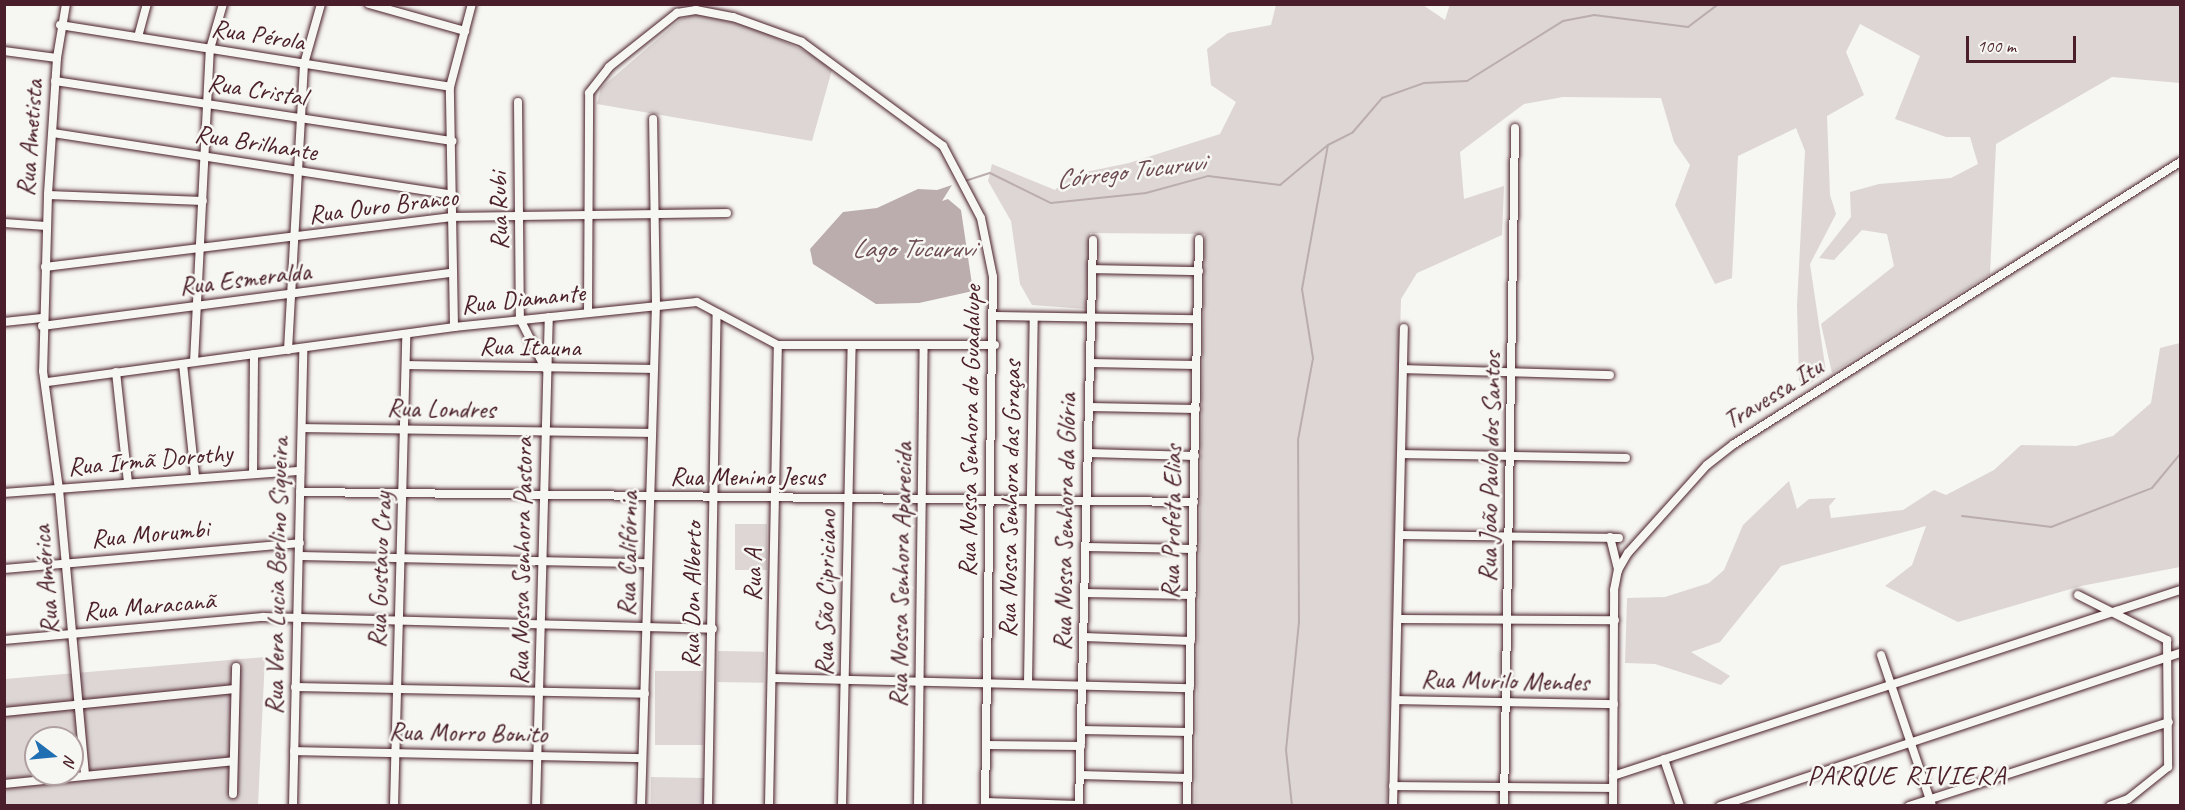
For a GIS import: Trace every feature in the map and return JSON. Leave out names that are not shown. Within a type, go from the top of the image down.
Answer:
[{"type":"street","name":"Rua Ametista","points":[[48,382],[43,371],[42,322],[46,226],[57,58],[60,25],[66,4]]},
{"type":"street","points":[[138,37],[147,4]]},
{"type":"street","points":[[194,362],[210,49],[223,4]]},
{"type":"street","points":[[288,350],[304,64],[321,4]]},
{"type":"street","points":[[369,4],[465,31]]},
{"type":"street","points":[[454,327],[450,87],[472,4]]},
{"type":"street","name":"Rua Nossa Senhora do Guadalupe","points":[[588,215],[588,105],[602,74],[677,14],[696,10],[733,17],[784,34],[829,58],[933,136],[965,182],[990,246],[995,316],[985,804]]},
{"type":"street","name":"Rua Pérola","points":[[60,25],[450,87]]},
{"type":"street","points":[[4,51],[57,58]]},
{"type":"street","name":"Rua Cristal","points":[[55,81],[452,141]]},
{"type":"street","name":"Rua Rubi","points":[[518,102],[520,319]]},
{"type":"street","name":"Rua Califórnia","points":[[641,806],[656,304],[653,119]]},
{"type":"street","name":"Rua João Paulo dos Santos","points":[[1504,806],[1512,455],[1515,128]]},
{"type":"street","name":"Rua Brilhante","points":[[52,133],[452,195]]},
{"type":"street","name":"Travessa Itu","points":[[1618,570],[1687,487],[1728,448],[2181,162]]},
{"type":"street","points":[[48,195],[202,201]]},
{"type":"street","name":"Rua Ouro Branco","points":[[45,267],[293,239],[452,216],[727,213]]},
{"type":"street","points":[[588,215],[588,313]]},
{"type":"street","points":[[4,223],[46,226]]},
{"type":"street","name":"Rua Profeta Elias","points":[[1187,806],[1199,239]]},
{"type":"street","name":"Rua Nossa Senhora da Glória","points":[[1079,806],[1093,240]]},
{"type":"street","points":[[1092,269],[1199,272]]},
{"type":"street","name":"Rua Esmeralda","points":[[4,322],[42,322],[197,306],[452,273]]},
{"type":"street","name":"Rua Diamante","points":[[48,382],[406,336],[454,327],[656,304],[697,302],[778,345],[994,345]]},
{"type":"street","name":"Rua Don Alberto","points":[[708,806],[717,313]]},
{"type":"street","name":"Rua Nossa Senhora Pastora","points":[[536,806],[549,316]]},
{"type":"street","points":[[995,316],[1197,319]]},
{"type":"street","name":"Rua Nossa Senhora das Graças","points":[[1028,683],[1034,316]]},
{"type":"street","points":[[520,319],[546,369]]},
{"type":"street","points":[[1393,806],[1404,328]]},
{"type":"street","name":"Rua Gustavo Cray","points":[[394,806],[404,494],[406,336]]},
{"type":"street","name":"Rua A","points":[[769,806],[778,345]]},
{"type":"street","name":"Rua Nossa Senhora Aparecida","points":[[918,806],[925,499],[924,345]]},
{"type":"street","name":"Rua São Cipriciano","points":[[842,806],[852,346]]},
{"type":"street","name":"Rua Vera Lucia Berlino Siqueira","points":[[293,806],[303,348]]},
{"type":"street","points":[[253,472],[254,354]]},
{"type":"street","points":[[1090,363],[1196,365]]},
{"type":"street","points":[[183,364],[195,477]]},
{"type":"street","name":"Rua Itauna","points":[[407,365],[653,369]]},
{"type":"street","points":[[1404,369],[1513,370],[1610,375]]},
{"type":"street","points":[[116,372],[128,483]]},
{"type":"street","name":"Rua América","points":[[48,382],[85,775]]},
{"type":"street","points":[[1089,406],[1196,409]]},
{"type":"street","name":"Rua Londres","points":[[302,428],[652,433]]},
{"type":"street","points":[[1088,453],[1195,456]]},
{"type":"street","points":[[1402,454],[1626,458]]},
{"type":"street","name":"Rua Irmã Dorothy","points":[[4,493],[253,472],[300,471]]},
{"type":"street","name":"Rua Menino Jesus","points":[[300,492],[544,498],[776,497],[1194,502]]},
{"type":"street","points":[[1400,535],[1619,537]]},
{"type":"street","points":[[1610,537],[1618,570],[1612,806]]},
{"type":"street","name":"Rua Morumbi","points":[[4,568],[300,543]]},
{"type":"street","points":[[1086,547],[1192,549]]},
{"type":"street","points":[[300,556],[543,563],[648,563]]},
{"type":"street","points":[[1613,776],[2181,590]]},
{"type":"street","points":[[1084,593],[1192,595]]},
{"type":"street","points":[[2078,594],[2165,636],[2168,657],[2168,767],[2164,773],[2128,799],[2110,806]]},
{"type":"street","name":"Rua Maracanã","points":[[4,640],[263,617],[298,620],[713,629]]},
{"type":"street","points":[[1398,619],[1615,621]]},
{"type":"street","points":[[1083,638],[1191,641]]},
{"type":"street","points":[[1720,806],[2181,653]]},
{"type":"street","points":[[1881,655],[1931,802]]},
{"type":"street","points":[[233,794],[236,667]]},
{"type":"street","points":[[773,678],[987,684],[1082,683],[1190,688]]},
{"type":"street","points":[[295,687],[540,689],[645,694]]},
{"type":"street","points":[[4,712],[235,689]]},
{"type":"street","name":"Rua Murilo Mendes","points":[[1396,700],[1614,704]]},
{"type":"street","points":[[1909,806],[1931,802],[2169,722]]},
{"type":"street","points":[[1081,730],[1189,732]]},
{"type":"street","points":[[986,745],[1081,746]]},
{"type":"street","name":"Rua Morro Bonito","points":[[294,750],[642,758]]},
{"type":"street","points":[[1664,759],[1680,806]]},
{"type":"street","points":[[4,784],[233,761]]},
{"type":"street","points":[[1080,776],[1188,778]]},
{"type":"street","points":[[1393,786],[1613,788]]},
{"type":"street","points":[[985,804],[1079,806]]},
{"type":"shaded area","points":[[1450,4],[2180,5],[2180,83],[2112,77],[1996,144],[1990,274],[1832,373],[1821,324],[1894,266],[1887,234],[1862,230],[1834,260],[1819,258],[1851,217],[1850,192],[1879,184],[1951,178],[1978,164],[1970,137],[1946,137],[1895,119],[1920,56],[1860,24],[1846,52],[1864,95],[1827,116],[1830,195],[1836,214],[1810,264],[1826,372],[1804,388],[1799,380],[1797,305],[1805,151],[1796,128],[1738,156],[1732,278],[1715,284],[1675,205],[1690,165],[1674,142],[1661,98],[1563,97],[1524,104],[1460,152],[1464,199],[1504,186],[1502,235],[1417,273],[1401,299],[1387,805],[1195,805],[1205,234],[1090,233],[1086,309],[1032,305],[1020,284],[1011,221],[988,181],[992,164],[1055,190],[1071,175],[1129,163],[1220,134],[1236,102],[1211,85],[1207,49],[1228,33],[1271,25],[1276,5],[1423,5],[1445,20]]},
{"type":"shaded area","points":[[695,14],[753,27],[809,53],[832,70],[812,141],[597,104],[601,88],[681,19]]},
{"type":"shaded area","points":[[2180,343],[2180,567],[2081,586],[1958,622],[1885,586],[1912,565],[1926,526],[1781,566],[1720,642],[1691,652],[1730,676],[1721,685],[1655,664],[1625,663],[1627,598],[1665,597],[1709,583],[1724,570],[1743,525],[1789,481],[1797,509],[1809,499],[1836,498],[1829,506],[1831,518],[1903,510],[1934,490],[1946,495],[1994,470],[2021,445],[2076,446],[2113,436],[2151,403],[2160,348]]},
{"type":"shaded area","points":[[735,524],[767,524],[767,570],[735,570]]},
{"type":"shaded area","points":[[718,651],[764,652],[763,683],[717,682]]},
{"type":"shaded area","points":[[265,657],[258,805],[5,806],[5,679]]},
{"type":"shaded area","points":[[655,671],[703,671],[703,745],[655,745]]},
{"type":"shaded area","points":[[651,777],[704,778],[704,806],[651,805]]},
{"type":"water","name":"Lago Tucuruvi","points":[[952,185],[942,201],[948,199],[961,210],[973,291],[919,303],[876,304],[813,264],[810,249],[843,212],[877,208],[918,189],[937,190]]},
{"type":"waterway","name":"Córrego Tucuruvi","points":[[965,181],[990,173],[1051,203],[1146,193],[1208,176],[1280,185],[1328,145],[1353,132],[1382,98],[1424,83],[1467,81],[1563,21],[1594,15],[1688,27],[1718,4]]},
{"type":"waterway","points":[[1292,806],[1286,750],[1299,623],[1298,440],[1313,358],[1302,289],[1328,145]]},
{"type":"waterway","points":[[1962,516],[2051,527],[2152,488],[2180,454]]},
{"type":"district","name":"PARQUE RIVIERA","points":[[1907,776]]}]
